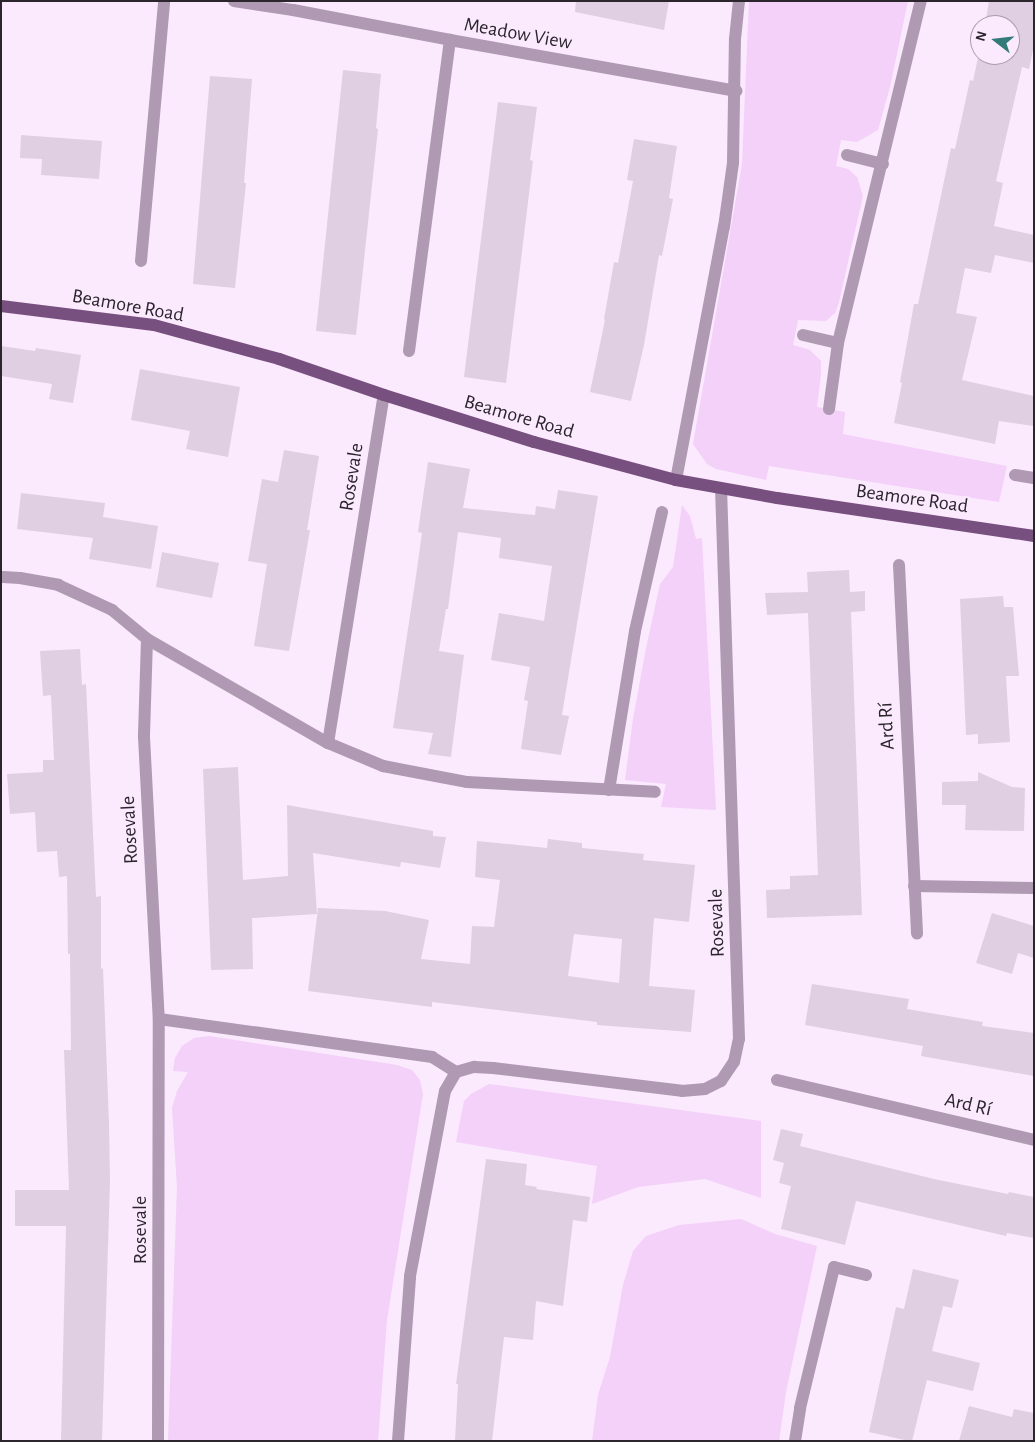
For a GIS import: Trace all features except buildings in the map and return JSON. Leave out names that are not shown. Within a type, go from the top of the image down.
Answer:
[{"type":"main road","name":"Beamore Road","points":[[1,306],[154,326],[279,359],[384,395],[534,442],[676,480],[721,489],[1034,536]]},
{"type":"street","points":[[140,262],[164,1]]},
{"type":"street","name":"Meadow View","points":[[234,1],[294,6],[450,40],[736,91]]},
{"type":"street","points":[[676,480],[724,227],[733,163],[736,91],[735,39],[738,1]]},
{"type":"street","points":[[829,409],[838,343],[883,164],[921,1]]},
{"type":"street","points":[[409,351],[450,40]]},
{"type":"street","points":[[847,155],[883,164]]},
{"type":"street","points":[[803,336],[838,343]]},
{"type":"street","name":"Rosevale","points":[[328,743],[384,395]]},
{"type":"street","points":[[1015,475],[1034,478]]},
{"type":"street","name":"Rosevale","points":[[456,1072],[474,1067],[493,1068],[682,1091],[705,1089],[721,1081],[734,1062],[739,1039],[721,489]]},
{"type":"street","points":[[609,790],[634,631],[662,512]]},
{"type":"street","name":"Ard Rí","points":[[899,565],[917,934]]},
{"type":"street","points":[[3,577],[58,585],[112,610],[147,639],[328,743],[383,766],[423,775],[495,784],[655,792]]},
{"type":"street","name":"Rosevale","points":[[147,639],[144,737],[159,1020],[158,1441]]},
{"type":"street","points":[[914,886],[1034,888]]},
{"type":"street","points":[[159,1020],[432,1057],[456,1072],[445,1091],[410,1276],[398,1441]]},
{"type":"street","name":"Ard Rí","points":[[777,1080],[1034,1140]]},
{"type":"street","points":[[795,1441],[800,1408],[834,1267],[866,1275]]},
{"type":"shaded area","points":[[749,1],[908,1],[890,87],[878,130],[857,142],[841,140],[836,166],[848,169],[857,177],[863,196],[839,302],[835,313],[826,321],[798,320],[793,345],[810,350],[821,361],[817,407],[845,412],[843,434],[1007,466],[999,502],[769,466],[766,480],[716,469],[707,464],[693,444],[742,164]]},
{"type":"shaded area","points":[[682,505],[690,516],[696,539],[702,538],[716,810],[661,807],[666,784],[625,780],[633,719],[646,648],[660,584],[673,567]]},
{"type":"shaded area","points":[[209,1036],[397,1065],[412,1070],[420,1080],[423,1094],[387,1320],[378,1441],[168,1441],[177,1188],[172,1108],[177,1091],[188,1072],[173,1071],[175,1058],[182,1046],[194,1038]]},
{"type":"shaded area","points":[[489,1084],[761,1121],[761,1198],[705,1179],[638,1187],[592,1204],[597,1166],[456,1142],[464,1101],[471,1094]]},
{"type":"shaded area","points":[[741,1219],[775,1234],[817,1246],[786,1392],[779,1441],[592,1441],[598,1395],[610,1357],[623,1285],[633,1251],[646,1236],[679,1225]]}]
